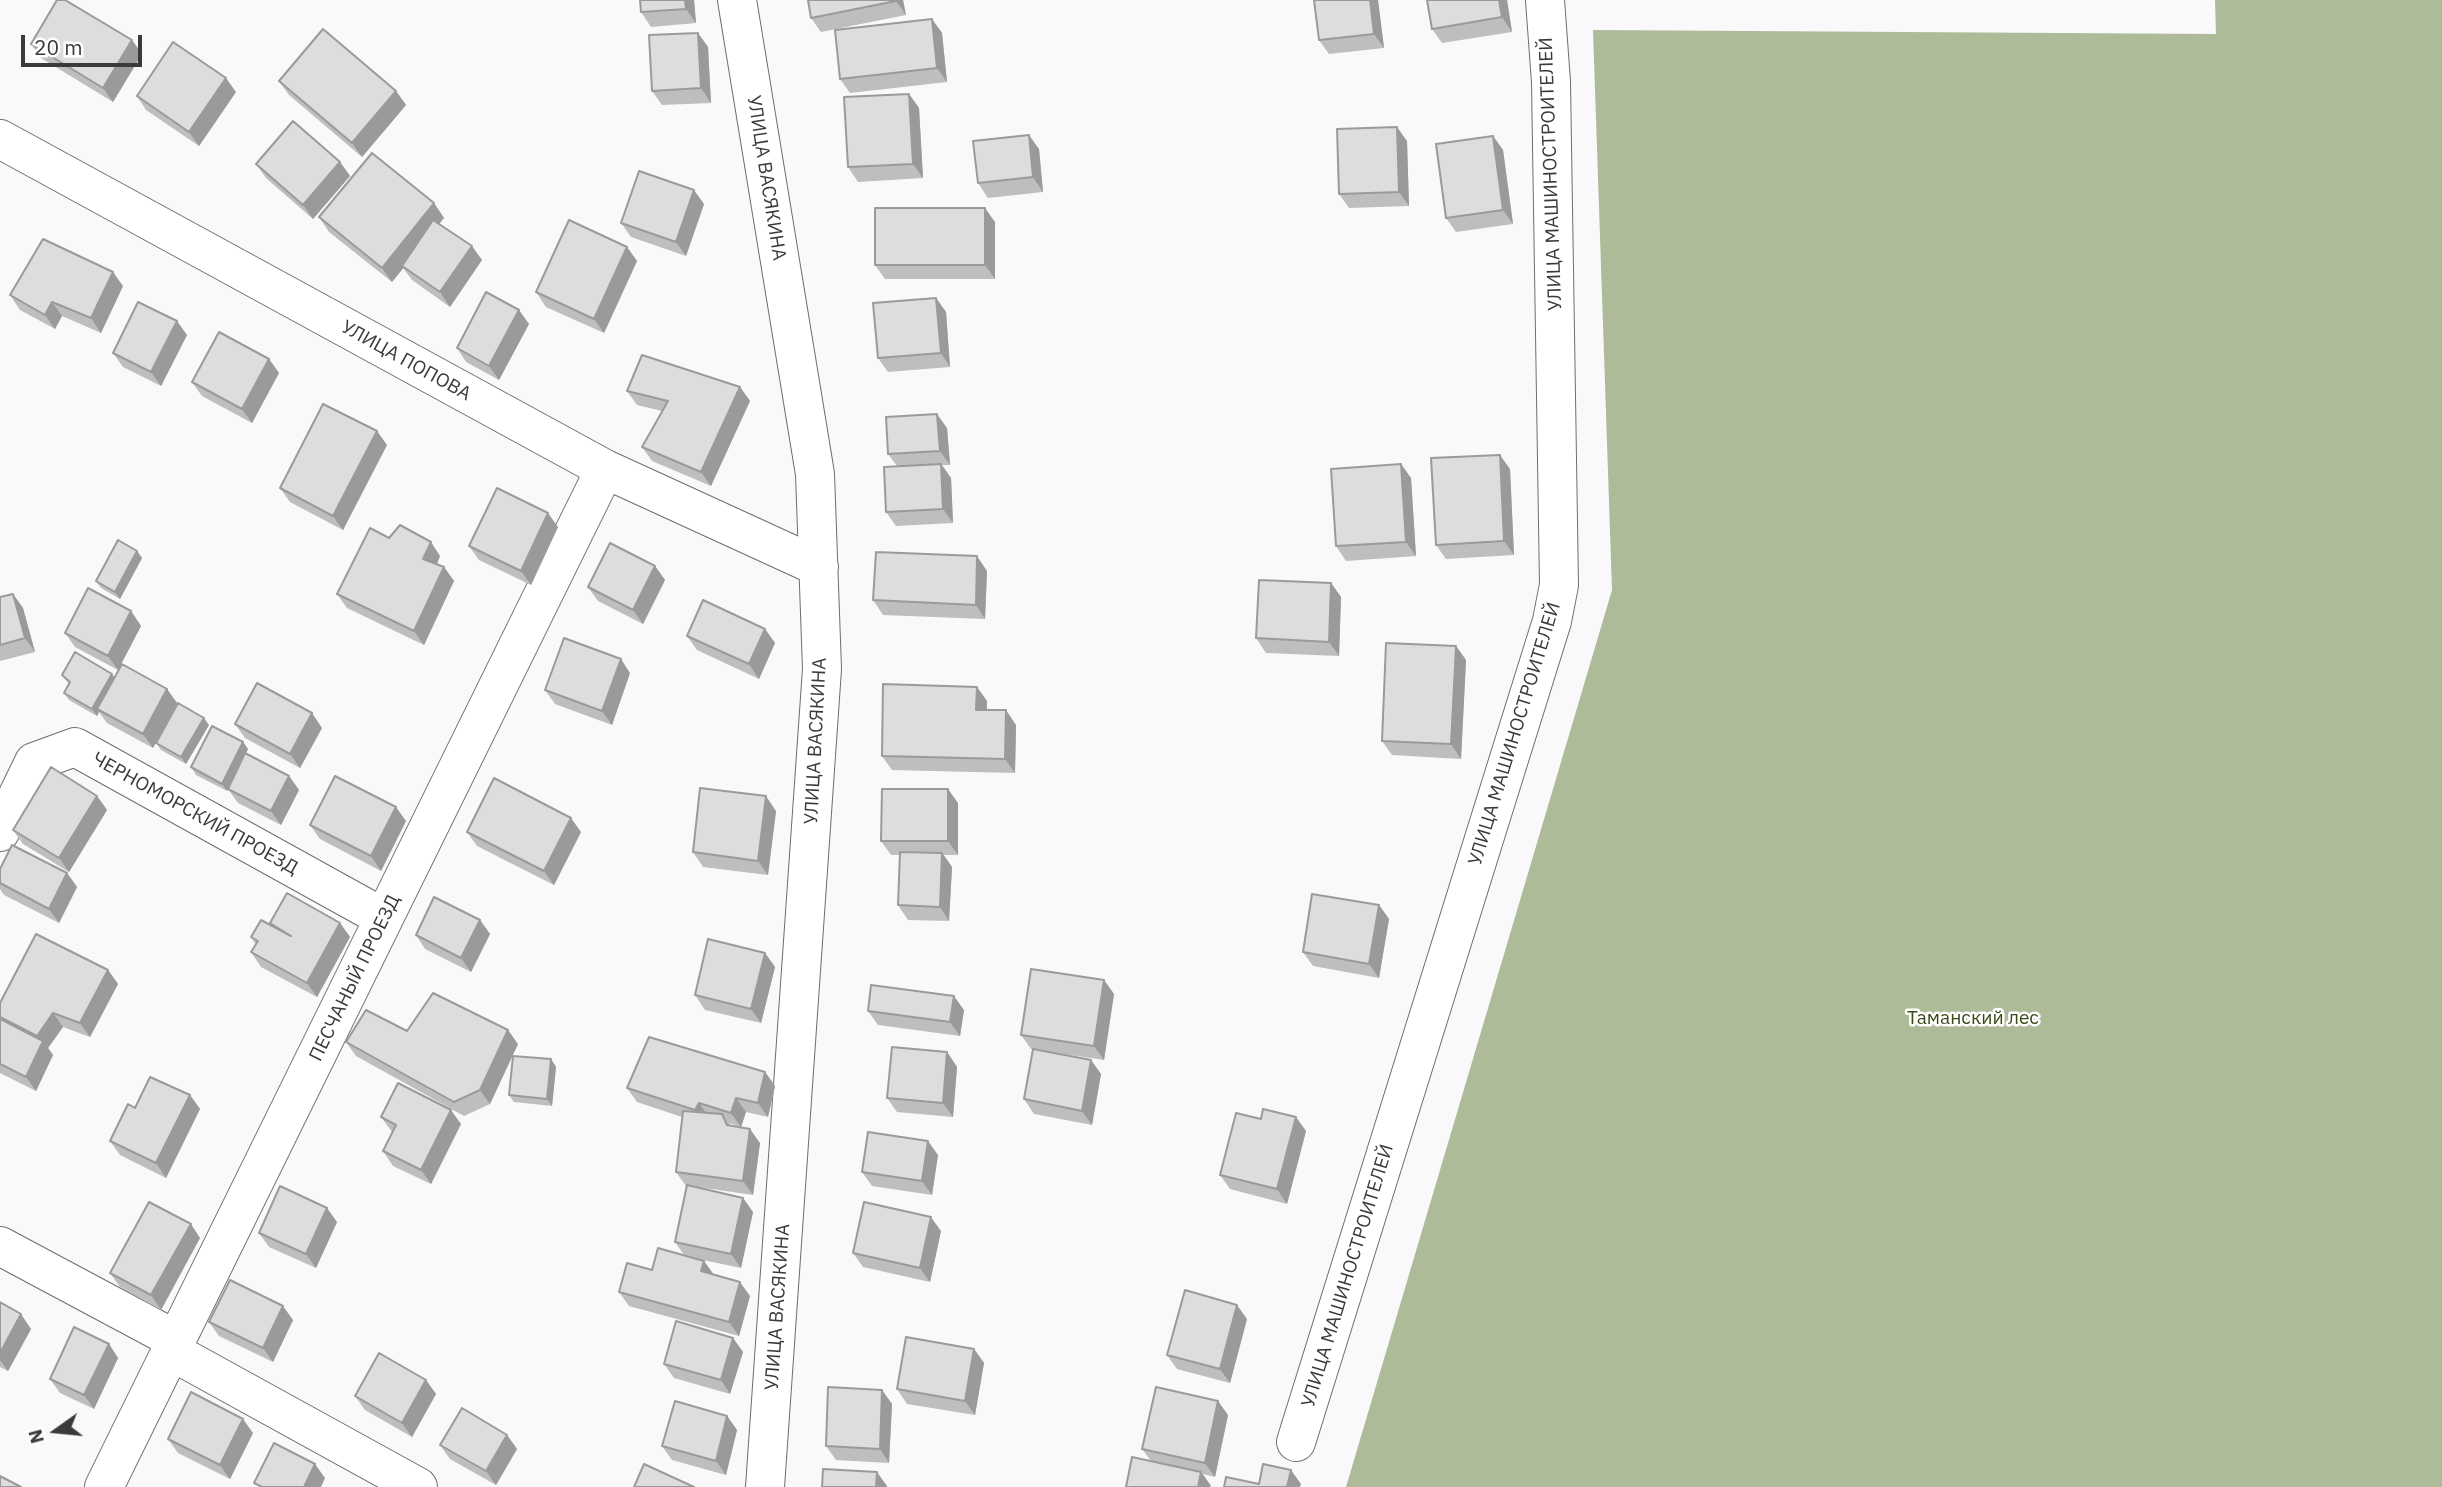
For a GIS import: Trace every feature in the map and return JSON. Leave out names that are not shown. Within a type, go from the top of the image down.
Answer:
[{"type":"street","name":"УЛИЦА ВАСЯКИНА","points":[[737,0],[815,474],[822,669],[765,1487]]},
{"type":"street","name":"УЛИЦА МАШИНОСТРОИТЕЛЕЙ","points":[[1296,1442],[1552,621],[1559,586],[1551,82],[1545,0]]},
{"type":"street","name":"УЛИЦА ПОПОВА","points":[[0,139],[605,469],[819,567]]},
{"type":"street","name":"ПЕСЧАНЫЙ ПРОЕЗД","points":[[104,1487],[605,469]]},
{"type":"street","name":"ЧЕРНОМОРСКИЙ ПРОЕЗД","points":[[0,832],[34,762],[75,747],[384,918]]},
{"type":"street","points":[[0,1246],[418,1487]]},
{"type":"green space","name":"Таманский лес","points":[[2215,0],[2442,0],[2442,1487],[1346,1487],[1612,590],[1593,30],[2216,34]]},
{"type":"building","points":[[57,0],[65,0],[132,40],[103,88],[31,44]]},
{"type":"building","points":[[640,0],[685,0],[686,9],[641,12]]},
{"type":"building","points":[[808,0],[896,0],[896,1],[811,18]]},
{"type":"building","points":[[1314,0],[1370,0],[1374,34],[1319,40]]},
{"type":"building","points":[[1427,0],[1499,0],[1502,17],[1432,29]]},
{"type":"building","points":[[932,19],[937,68],[840,79],[835,30]]},
{"type":"building","points":[[323,29],[396,91],[352,143],[279,81]]},
{"type":"building","points":[[698,33],[701,88],[652,91],[649,35]]},
{"type":"building","points":[[173,42],[226,78],[189,132],[137,96]]},
{"type":"building","points":[[909,94],[913,164],[848,167],[844,97]]},
{"type":"building","points":[[293,121],[340,162],[303,205],[256,164]]},
{"type":"building","points":[[1397,127],[1399,192],[1339,194],[1337,129]]},
{"type":"building","points":[[1029,135],[1033,177],[978,183],[973,141]]},
{"type":"building","points":[[1493,136],[1503,210],[1446,218],[1436,144]]},
{"type":"building","points":[[372,153],[434,203],[382,268],[319,217]]},
{"type":"building","points":[[639,171],[694,190],[676,242],[621,223]]},
{"type":"building","points":[[875,208],[985,208],[985,265],[875,265]]},
{"type":"building","points":[[433,220],[472,246],[440,292],[402,266]]},
{"type":"building","points":[[569,220],[627,247],[594,319],[536,292]]},
{"type":"building","points":[[43,239],[113,272],[91,318],[52,302],[45,315],[10,295]]},
{"type":"building","points":[[486,292],[519,310],[489,366],[457,348]]},
{"type":"building","points":[[936,298],[941,353],[878,358],[873,303]]},
{"type":"building","points":[[138,302],[177,321],[151,372],[113,353]]},
{"type":"building","points":[[219,332],[269,359],[242,409],[192,382]]},
{"type":"building","points":[[642,355],[740,387],[701,472],[642,447],[668,401],[627,391]]},
{"type":"building","points":[[323,404],[377,431],[333,516],[280,488]]},
{"type":"building","points":[[937,414],[940,451],[888,454],[886,417]]},
{"type":"building","points":[[1500,455],[1504,541],[1436,545],[1431,458]]},
{"type":"building","points":[[941,464],[943,509],[886,512],[884,467]]},
{"type":"building","points":[[1401,464],[1406,542],[1336,546],[1331,469]]},
{"type":"building","points":[[497,488],[548,513],[521,571],[469,546]]},
{"type":"building","points":[[400,525],[431,542],[423,559],[444,567],[414,631],[337,594],[370,528],[389,538]]},
{"type":"building","points":[[118,540],[137,551],[115,592],[96,581]]},
{"type":"building","points":[[610,543],[655,566],[633,610],[588,587]]},
{"type":"building","points":[[876,552],[977,556],[976,605],[873,600]]},
{"type":"building","points":[[1259,580],[1331,583],[1329,642],[1256,638]]},
{"type":"building","points":[[88,588],[131,611],[108,656],[65,633]]},
{"type":"building","points":[[13,594],[25,638],[0,645],[0,597]]},
{"type":"building","points":[[703,600],[765,629],[749,664],[687,636]]},
{"type":"building","points":[[564,638],[621,659],[602,711],[545,690]]},
{"type":"building","points":[[1386,643],[1456,646],[1451,744],[1382,741]]},
{"type":"building","points":[[75,652],[112,674],[92,709],[64,693],[70,682],[62,675]]},
{"type":"building","points":[[122,664],[167,689],[143,734],[97,709]]},
{"type":"building","points":[[257,683],[312,713],[290,754],[235,724]]},
{"type":"building","points":[[883,684],[977,687],[976,710],[1006,710],[1005,759],[882,756]]},
{"type":"building","points":[[178,703],[204,718],[181,757],[156,743]]},
{"type":"building","points":[[212,726],[243,742],[222,784],[191,767]]},
{"type":"building","points":[[245,753],[289,776],[271,811],[228,789]]},
{"type":"building","points":[[51,767],[97,796],[59,858],[13,830]]},
{"type":"building","points":[[335,776],[396,807],[371,856],[310,825]]},
{"type":"building","points":[[494,778],[571,818],[544,871],[467,832]]},
{"type":"building","points":[[700,788],[766,796],[758,861],[693,852]]},
{"type":"building","points":[[882,789],[948,789],[948,841],[881,841]]},
{"type":"building","points":[[12,845],[67,873],[49,909],[0,883],[0,869]]},
{"type":"building","points":[[900,852],[942,853],[940,907],[898,905]]},
{"type":"building","points":[[287,893],[340,923],[307,983],[251,952],[258,941],[251,937],[261,920],[291,936],[270,923]]},
{"type":"building","points":[[1312,894],[1379,905],[1369,964],[1303,952]]},
{"type":"building","points":[[434,897],[480,920],[461,958],[416,935]]},
{"type":"building","points":[[36,934],[108,970],[80,1023],[53,1013],[37,1036],[0,1017],[0,1003]]},
{"type":"building","points":[[708,939],[765,953],[751,1009],[695,995]]},
{"type":"building","points":[[1031,969],[1104,980],[1094,1046],[1021,1035]]},
{"type":"building","points":[[871,985],[954,996],[950,1022],[868,1011]]},
{"type":"building","points":[[433,993],[508,1030],[480,1090],[454,1102],[346,1042],[366,1010],[407,1031]]},
{"type":"building","points":[[0,1019],[43,1041],[26,1077],[0,1064]]},
{"type":"building","points":[[649,1037],[765,1072],[758,1103],[736,1098],[731,1113],[699,1103],[695,1110],[627,1088]]},
{"type":"building","points":[[892,1047],[947,1052],[943,1103],[887,1098]]},
{"type":"building","points":[[1033,1049],[1091,1060],[1082,1111],[1024,1099]]},
{"type":"building","points":[[513,1056],[551,1059],[547,1099],[509,1095]]},
{"type":"building","points":[[150,1077],[190,1095],[156,1163],[110,1141],[128,1104],[135,1108]]},
{"type":"building","points":[[398,1083],[451,1110],[421,1170],[383,1151],[396,1125],[381,1117]]},
{"type":"building","points":[[1263,1109],[1296,1117],[1277,1189],[1220,1175],[1236,1113],[1261,1119]]},
{"type":"building","points":[[683,1111],[722,1114],[727,1125],[750,1129],[743,1181],[676,1172]]},
{"type":"building","points":[[868,1132],[928,1141],[922,1181],[862,1172]]},
{"type":"building","points":[[687,1185],[743,1198],[731,1254],[675,1242]]},
{"type":"building","points":[[280,1186],[327,1208],[306,1254],[259,1233]]},
{"type":"building","points":[[149,1202],[191,1224],[151,1295],[110,1273]]},
{"type":"building","points":[[864,1202],[931,1217],[920,1268],[853,1253]]},
{"type":"building","points":[[658,1248],[704,1261],[701,1271],[740,1282],[729,1322],[619,1292],[627,1263],[652,1270]]},
{"type":"building","points":[[230,1280],[283,1306],[263,1348],[209,1322]]},
{"type":"building","points":[[1185,1290],[1237,1305],[1220,1369],[1167,1355]]},
{"type":"building","points":[[0,1302],[21,1314],[0,1353]]},
{"type":"building","points":[[676,1321],[733,1338],[721,1380],[664,1364]]},
{"type":"building","points":[[74,1327],[109,1344],[84,1395],[50,1379]]},
{"type":"building","points":[[906,1337],[974,1349],[965,1401],[897,1389]]},
{"type":"building","points":[[379,1353],[426,1380],[402,1423],[355,1396]]},
{"type":"building","points":[[828,1387],[882,1390],[880,1449],[826,1446]]},
{"type":"building","points":[[1156,1387],[1218,1401],[1205,1463],[1142,1449]]},
{"type":"building","points":[[191,1392],[243,1419],[220,1465],[168,1439]]},
{"type":"building","points":[[675,1401],[727,1416],[716,1461],[662,1446]]},
{"type":"building","points":[[462,1408],[507,1435],[486,1471],[440,1445]]},
{"type":"building","points":[[274,1443],[315,1464],[304,1487],[262,1487],[254,1483]]},
{"type":"building","points":[[1132,1457],[1201,1472],[1198,1487],[1126,1487]]},
{"type":"building","points":[[644,1464],[694,1487],[634,1487]]},
{"type":"building","points":[[1263,1464],[1291,1470],[1287,1487],[1224,1487],[1226,1477],[1259,1484]]},
{"type":"building","points":[[823,1469],[877,1472],[876,1487],[822,1487]]},
{"type":"building","points":[[0,1476],[21,1487],[0,1487]]}]
